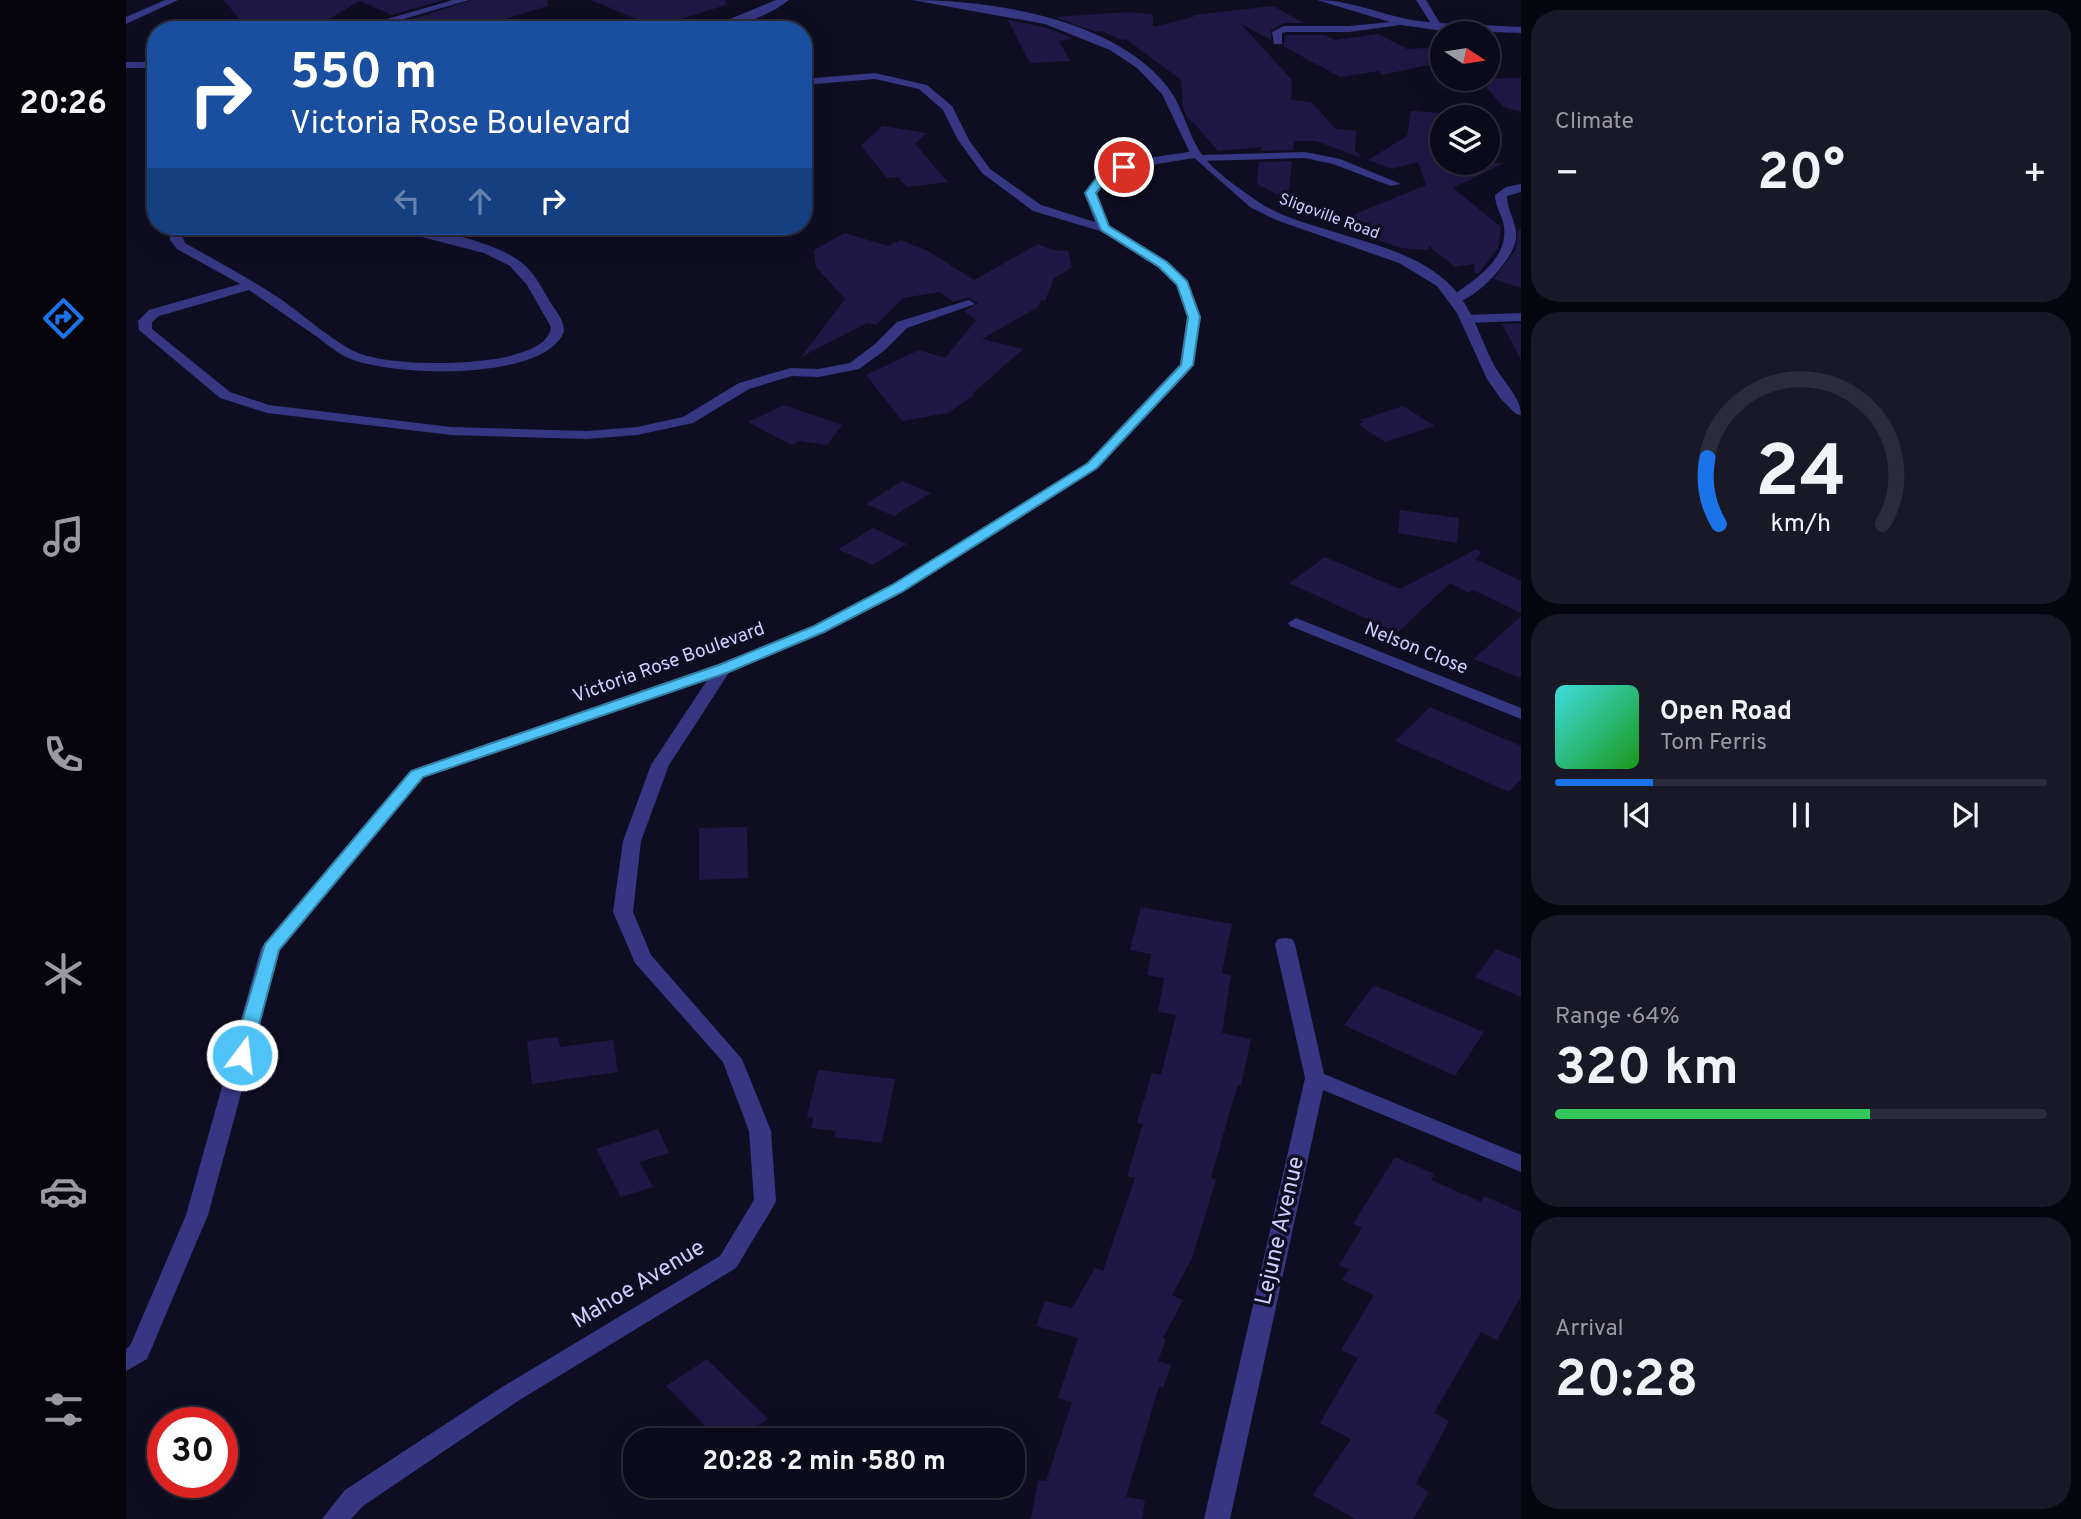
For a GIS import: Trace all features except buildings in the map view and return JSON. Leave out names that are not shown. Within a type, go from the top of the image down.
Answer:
[{"type":"street","points":[[126,21],[173,0]]},
{"type":"street","points":[[387,21],[464,0]]},
{"type":"street","points":[[736,21],[785,0]]},
{"type":"street","name":"Sligoville Road","points":[[917,0],[999,9],[1056,25],[1119,50],[1162,86],[1198,156],[1257,206],[1289,222],[1417,267],[1438,280],[1457,299],[1491,377],[1506,398],[1521,411]]},
{"type":"street","points":[[1322,0],[1407,24],[1430,26]]},
{"type":"street","points":[[1421,0],[1435,21]]},
{"type":"street","points":[[1278,42],[1277,32],[1284,29],[1349,29],[1407,24]]},
{"type":"street","points":[[1500,31],[1521,30]]},
{"type":"street","points":[[126,65],[147,65]]},
{"type":"street","name":"Victoria Rose Boulevard","points":[[126,1361],[139,1352],[197,1215],[271,948],[417,774],[724,668],[819,629],[897,589],[1092,466],[1187,365],[1194,317],[1183,284],[1163,265],[1104,228],[1037,208],[986,171],[964,140],[948,108],[923,87],[875,76],[812,81]]},
{"type":"street","points":[[1104,228],[1090,193],[1101,180],[1124,167],[1198,156],[1305,155],[1336,161],[1395,184]]},
{"type":"street","points":[[1457,299],[1499,266],[1511,237],[1509,220],[1500,204],[1500,195],[1510,189],[1521,188]]},
{"type":"street","points":[[176,235],[181,246],[251,285],[352,355],[371,360],[486,366],[536,353],[550,344],[558,325],[528,276],[514,263],[479,249],[429,235]]},
{"type":"street","points":[[251,285],[154,313],[145,321],[146,330],[225,395],[267,409],[451,431],[587,435],[637,431],[688,420],[744,386],[791,373],[818,373],[855,366],[880,347],[902,325],[935,312],[969,304]]},
{"type":"street","points":[[1466,319],[1521,317]]},
{"type":"street","name":"Nelson Close","points":[[1296,623],[1521,715]]},
{"type":"street","name":"Mahoe Avenue","points":[[335,1519],[354,1497],[510,1394],[728,1262],[765,1201],[760,1131],[733,1059],[642,958],[623,912],[632,841],[660,765],[724,668]]},
{"type":"street","name":"Lejune Avenue","points":[[1217,1519],[1315,1078],[1284,944]]},
{"type":"street","points":[[1315,1078],[1521,1164]]},
{"type":"route","points":[[242,1055],[271,948],[417,774],[724,668],[819,629],[897,589],[1092,466],[1187,365],[1194,317],[1183,284],[1163,265],[1104,228],[1090,193],[1101,180],[1124,167]]}]
